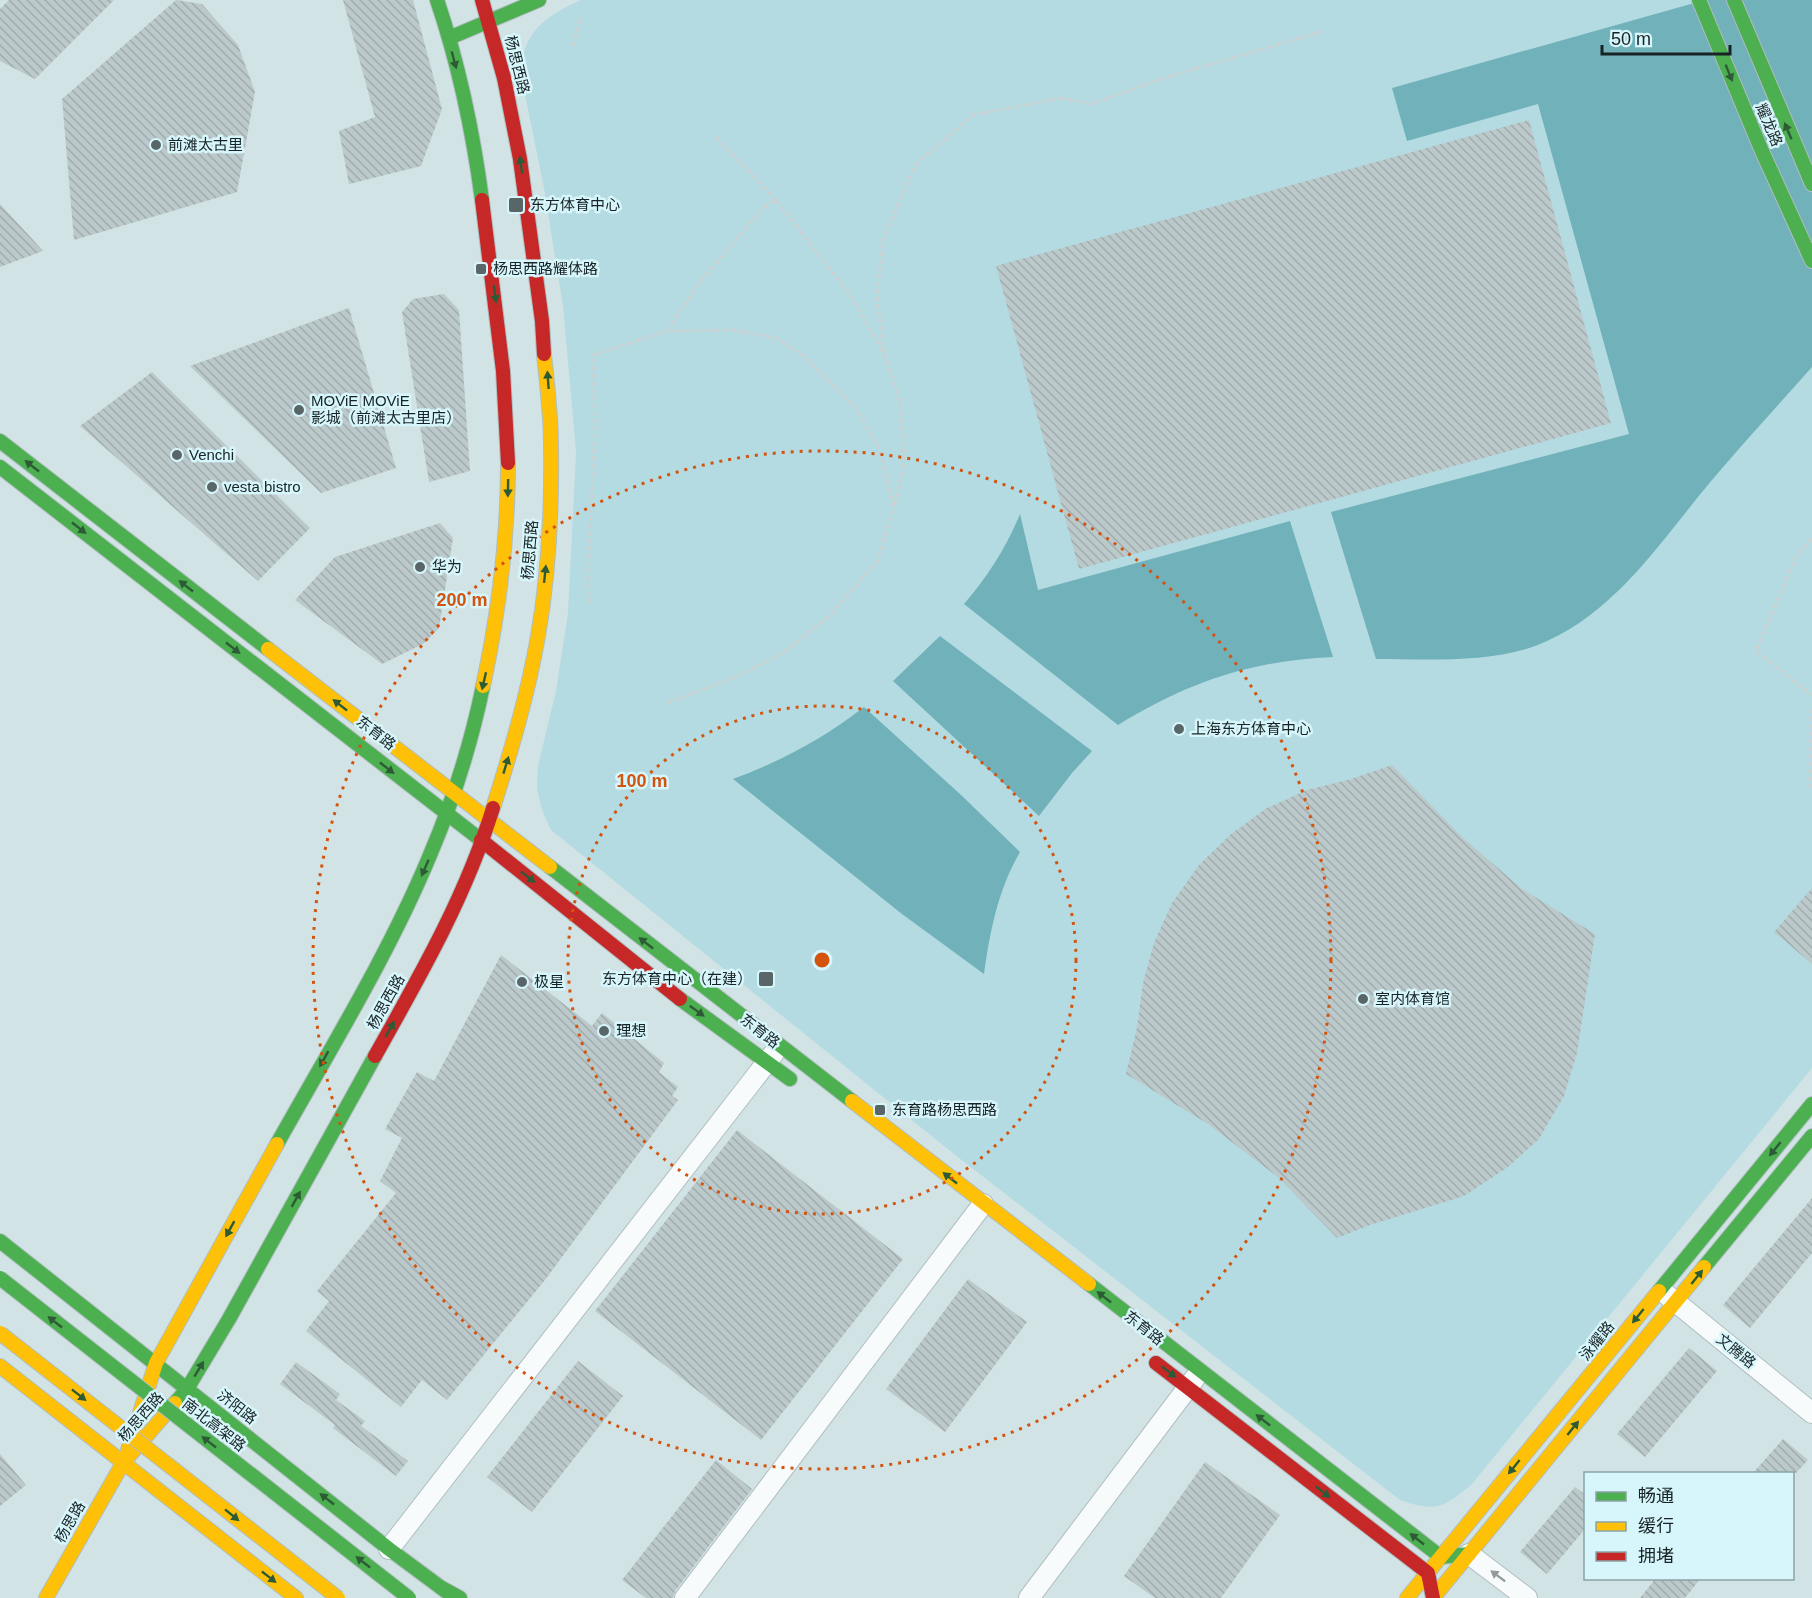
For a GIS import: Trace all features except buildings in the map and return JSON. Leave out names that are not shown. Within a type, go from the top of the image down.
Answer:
[{"type":"main road","name":"杨思西路","points":[[123,1463],[187,1389],[229,1320],[430,957],[466,882],[482,841],[528,687],[538,635],[546,571],[551,443],[542,321],[520,159],[504,78],[482,0]]},
{"type":"main road","points":[[448,38],[539,0]]},
{"type":"main road","name":"耀龙路","points":[[1699,0],[1761,149],[1812,261]]},
{"type":"main road","name":"耀龙路","points":[[1734,0],[1812,184]]},
{"type":"main road","name":"杨思西路","points":[[123,1463],[156,1363],[392,937],[430,855],[453,793],[485,678],[495,628],[504,557],[508,444],[499,326],[477,166],[464,97],[448,38],[441,1]]},
{"type":"main road","name":"东育路","points":[[0,441],[489,821],[975,1216],[1200,1371],[1441,1557]]},
{"type":"main road","name":"东育路","points":[[0,466],[482,841],[681,1000],[773,1054],[805,1091]]},
{"type":"main road","name":"泳耀路","points":[[1407,1598],[1812,1104]]},
{"type":"main road","points":[[1433,1598],[1812,1136]]},
{"type":"main road","name":"济阳路","points":[[0,1241],[389,1549],[447,1592],[460,1598]]},
{"type":"main road","name":"南北高架路","points":[[0,1278],[409,1598]]},
{"type":"main road","points":[[0,1333],[338,1598]]},
{"type":"main road","name":"东育路","points":[[1141,1351],[1428,1573]]},
{"type":"main road","points":[[0,1366],[296,1598]]},
{"type":"main road","name":"杨思路","points":[[46,1598],[123,1463]]},
{"type":"main road","points":[[1441,1557],[1469,1554]]},
{"type":"main road","points":[[1428,1573],[1433,1598]]},
{"type":"street","points":[[389,1549],[773,1054]]},
{"type":"street","points":[[684,1598],[975,1216]]},
{"type":"street","name":"文腾路","points":[[1660,1289],[1812,1413]]},
{"type":"street","points":[[1029,1598],[1200,1371]]},
{"type":"street","points":[[1469,1554],[1527,1598]]},
{"type":"street","points":[[447,1592],[471,1598]]},
{"type":"path","points":[[573,46],[580,16]]},
{"type":"path","points":[[667,703],[738,676],[783,653],[828,617],[877,562],[904,464],[900,401],[884,353],[877,297],[883,240],[915,165],[973,115],[1061,98],[1091,104],[1161,79],[1324,30]]},
{"type":"path","points":[[716,137],[776,200],[851,296],[884,353]]},
{"type":"path","points":[[667,331],[696,287],[764,208],[776,200]]},
{"type":"path","points":[[589,603],[588,576],[595,427],[593,355],[667,331],[734,330],[776,338],[805,357],[856,408],[879,447],[894,507]]},
{"type":"path","points":[[1812,539],[1796,558],[1756,651],[1812,695]]},
{"type":"path","points":[[1812,709],[1810,788],[1812,789]]},
{"type":"shaded area","name":"上海东方体育中心","points":[[581,0],[1812,0],[1812,1068],[1471,1485],[1452,1499],[1431,1507],[1400,1500],[954,1154],[551,830],[542,810],[537,789],[538,766],[556,691],[568,613],[576,452],[563,306],[544,188],[521,75],[526,48],[538,28],[556,13]]},
{"type":"shaded area","points":[[1705,0],[1812,0],[1812,367],[1718,473],[1641,567],[1598,609],[1574,626],[1547,641],[1507,654],[1463,659],[1376,659],[1331,512],[1629,434],[1538,104],[1407,141],[1392,88]]},
{"type":"shaded area","points":[[1020,514],[1038,590],[1290,521],[1333,657],[1274,663],[1221,676],[1170,697],[1118,725],[964,604],[996,561]]},
{"type":"shaded area","points":[[940,636],[1092,751],[1039,816],[893,681]]},
{"type":"shaded area","points":[[864,707],[1020,852],[1012,866],[996,911],[984,974],[902,914],[733,779],[801,748]]},
{"type":"traffic: fast","points":[[437,0],[464,99],[482,200]]},
{"type":"traffic: fast","points":[[449,38],[539,0]]},
{"type":"traffic: fast","points":[[1699,0],[1761,149],[1812,261]]},
{"type":"traffic: fast","points":[[1734,0],[1812,184]]},
{"type":"traffic: fast","points":[[0,441],[268,649]]},
{"type":"traffic: fast","points":[[0,467],[481,840]]},
{"type":"traffic: fast","points":[[277,1144],[358,1002],[414,892],[454,793],[483,686]]},
{"type":"traffic: fast","points":[[550,867],[852,1101]]},
{"type":"traffic: fast","points":[[680,999],[790,1079]]},
{"type":"traffic: fast","points":[[175,1403],[187,1389],[229,1319],[375,1056]]},
{"type":"traffic: fast","points":[[1659,1291],[1812,1104]]},
{"type":"traffic: fast","points":[[1704,1267],[1812,1136]]},
{"type":"traffic: fast","points":[[0,1241],[389,1549],[455,1598]]},
{"type":"traffic: fast","points":[[0,1278],[409,1598]]},
{"type":"traffic: fast","points":[[1089,1284],[1441,1557],[1469,1554]]},
{"type":"traffic: fast","points":[[440,1587],[460,1598]]},
{"type":"traffic: slow","points":[[493,808],[513,744],[529,679],[545,588],[551,469],[550,422],[544,354]]},
{"type":"traffic: slow","points":[[483,686],[502,575],[508,463]]},
{"type":"traffic: slow","points":[[268,649],[550,867]]},
{"type":"traffic: slow","points":[[852,1101],[1089,1284]]},
{"type":"traffic: slow","points":[[128,1450],[156,1363],[277,1144]]},
{"type":"traffic: slow","points":[[1433,1598],[1704,1267]]},
{"type":"traffic: slow","points":[[1407,1598],[1659,1291]]},
{"type":"traffic: slow","points":[[0,1333],[338,1598]]},
{"type":"traffic: slow","points":[[0,1366],[296,1598]]},
{"type":"traffic: slow","points":[[46,1598],[123,1463],[175,1403]]},
{"type":"traffic: jam","points":[[482,0],[504,78],[520,159],[542,321],[544,354]]},
{"type":"traffic: jam","points":[[482,200],[503,371],[508,463]]},
{"type":"traffic: jam","points":[[375,1056],[456,904],[470,873],[493,808]]},
{"type":"traffic: jam","points":[[481,840],[680,999]]},
{"type":"traffic: jam","points":[[1156,1363],[1428,1573],[1433,1598]]},
{"type":"place","name":"前滩太古里","points":[[156,145]]},
{"type":"place","name":"东方体育中心","points":[[516,205]]},
{"type":"place","name":"杨思西路耀体路","points":[[481,269]]},
{"type":"place","name":"MOViE MOViE 影城（前滩太古里店）","points":[[299,410]]},
{"type":"place","name":"Venchi","points":[[177,455]]},
{"type":"place","name":"vesta bistro","points":[[212,487]]},
{"type":"place","name":"华为","points":[[420,567]]},
{"type":"place","name":"上海东方体育中心","points":[[1179,729]]},
{"type":"place","name":"东方体育中心（在建）","points":[[766,979]]},
{"type":"place","name":"极星","points":[[522,982]]},
{"type":"place","name":"室内体育馆","points":[[1363,999]]},
{"type":"place","name":"理想","points":[[604,1031]]},
{"type":"place","name":"东育路杨思西路","points":[[880,1110]]}]
